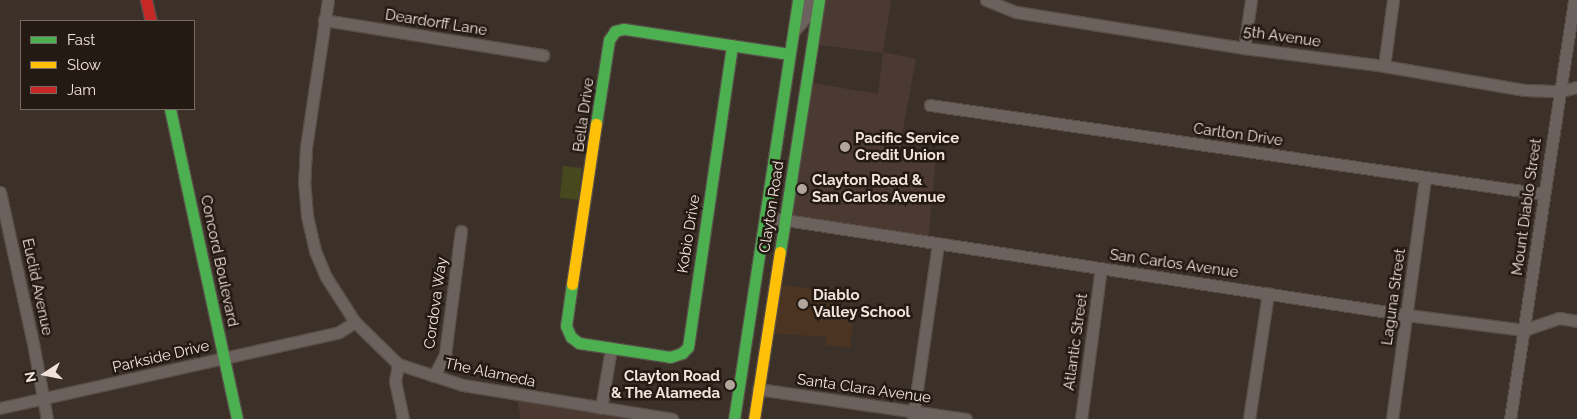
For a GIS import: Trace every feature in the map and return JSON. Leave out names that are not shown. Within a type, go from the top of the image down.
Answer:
[{"type":"street","points":[[146,0],[151,20]]},
{"type":"street","name":"The Alameda","points":[[328,0],[306,148],[304,181],[307,216],[315,251],[326,277],[356,322],[398,364],[463,386],[640,416],[672,419]]},
{"type":"street","name":"Clayton Road","points":[[734,419],[798,0]]},
{"type":"street","points":[[793,33],[806,17],[809,0]]},
{"type":"street","name":"Clayton Road","points":[[754,419],[819,0]]},
{"type":"street","name":"5th Avenue","points":[[986,0],[1016,12],[1244,48],[1384,66],[1525,90],[1561,91],[1577,87]]},
{"type":"street","points":[[1244,48],[1251,0]]},
{"type":"street","points":[[1384,66],[1393,0]]},
{"type":"street","name":"Mount Diablo Street","points":[[1510,419],[1574,0]]},
{"type":"street","name":"Deardorff Lane","points":[[324,20],[543,55]]},
{"type":"street","name":"Bella Drive","points":[[611,348],[579,343],[571,337],[566,326],[609,40],[615,31],[624,29],[789,54]]},
{"type":"street","name":"Kobio Drive","points":[[611,348],[670,357],[682,353],[688,347],[732,45]]},
{"type":"street","name":"Carlton Drive","points":[[930,105],[1543,194]]},
{"type":"street","name":"Concord Boulevard","points":[[170,110],[237,419]]},
{"type":"street","name":"Laguna Street","points":[[1392,419],[1425,178]]},
{"type":"street","name":"Euclid Avenue","points":[[0,192],[47,419]]},
{"type":"street","name":"San Carlos Avenue","points":[[766,217],[1268,293],[1407,316],[1524,330],[1559,318],[1577,321]]},
{"type":"street","name":"Cordova Way","points":[[434,376],[445,354],[461,232]]},
{"type":"street","points":[[913,415],[938,244]]},
{"type":"street","name":"Atlantic Street","points":[[1081,419],[1101,268]]},
{"type":"street","points":[[1250,419],[1268,293]]},
{"type":"street","name":"Parkside Drive","points":[[0,408],[339,332],[356,322]]},
{"type":"street","points":[[601,408],[611,348]]},
{"type":"street","points":[[398,364],[395,380],[403,419]]},
{"type":"street","name":"Santa Clara Avenue","points":[[758,389],[913,415],[966,419]]},
{"type":"shaded area","points":[[819,0],[891,0],[883,52],[916,59],[899,151],[936,156],[928,242],[786,221],[806,82],[878,94],[883,53],[812,44]]},
{"type":"shaded area","points":[[563,166],[582,168],[579,200],[560,198]]},
{"type":"shaded area","name":"Diablo Valley School","points":[[775,284],[836,292],[833,316],[853,319],[850,348],[826,345],[827,337],[768,333]]},
{"type":"shaded area","points":[[516,395],[672,419],[521,419]]},
{"type":"traffic: fast","points":[[734,419],[798,0]]},
{"type":"traffic: fast","points":[[780,252],[819,0]]},
{"type":"traffic: fast","points":[[596,124],[609,40],[615,31],[624,29],[789,54]]},
{"type":"traffic: fast","points":[[572,284],[566,326],[571,337],[579,343],[670,357],[682,353],[688,347],[732,45]]},
{"type":"traffic: fast","points":[[170,110],[237,419]]},
{"type":"traffic: slow","points":[[572,284],[596,124]]},
{"type":"traffic: slow","points":[[754,419],[780,252]]},
{"type":"traffic: jam","points":[[146,0],[151,20]]},
{"type":"place","name":"Pacific Service Credit Union","points":[[845,147]]},
{"type":"place","name":"Clayton Road & San Carlos Avenue","points":[[802,189]]},
{"type":"place","name":"Diablo Valley School","points":[[803,304]]},
{"type":"place","name":"Clayton Road & The Alameda","points":[[730,385]]}]
